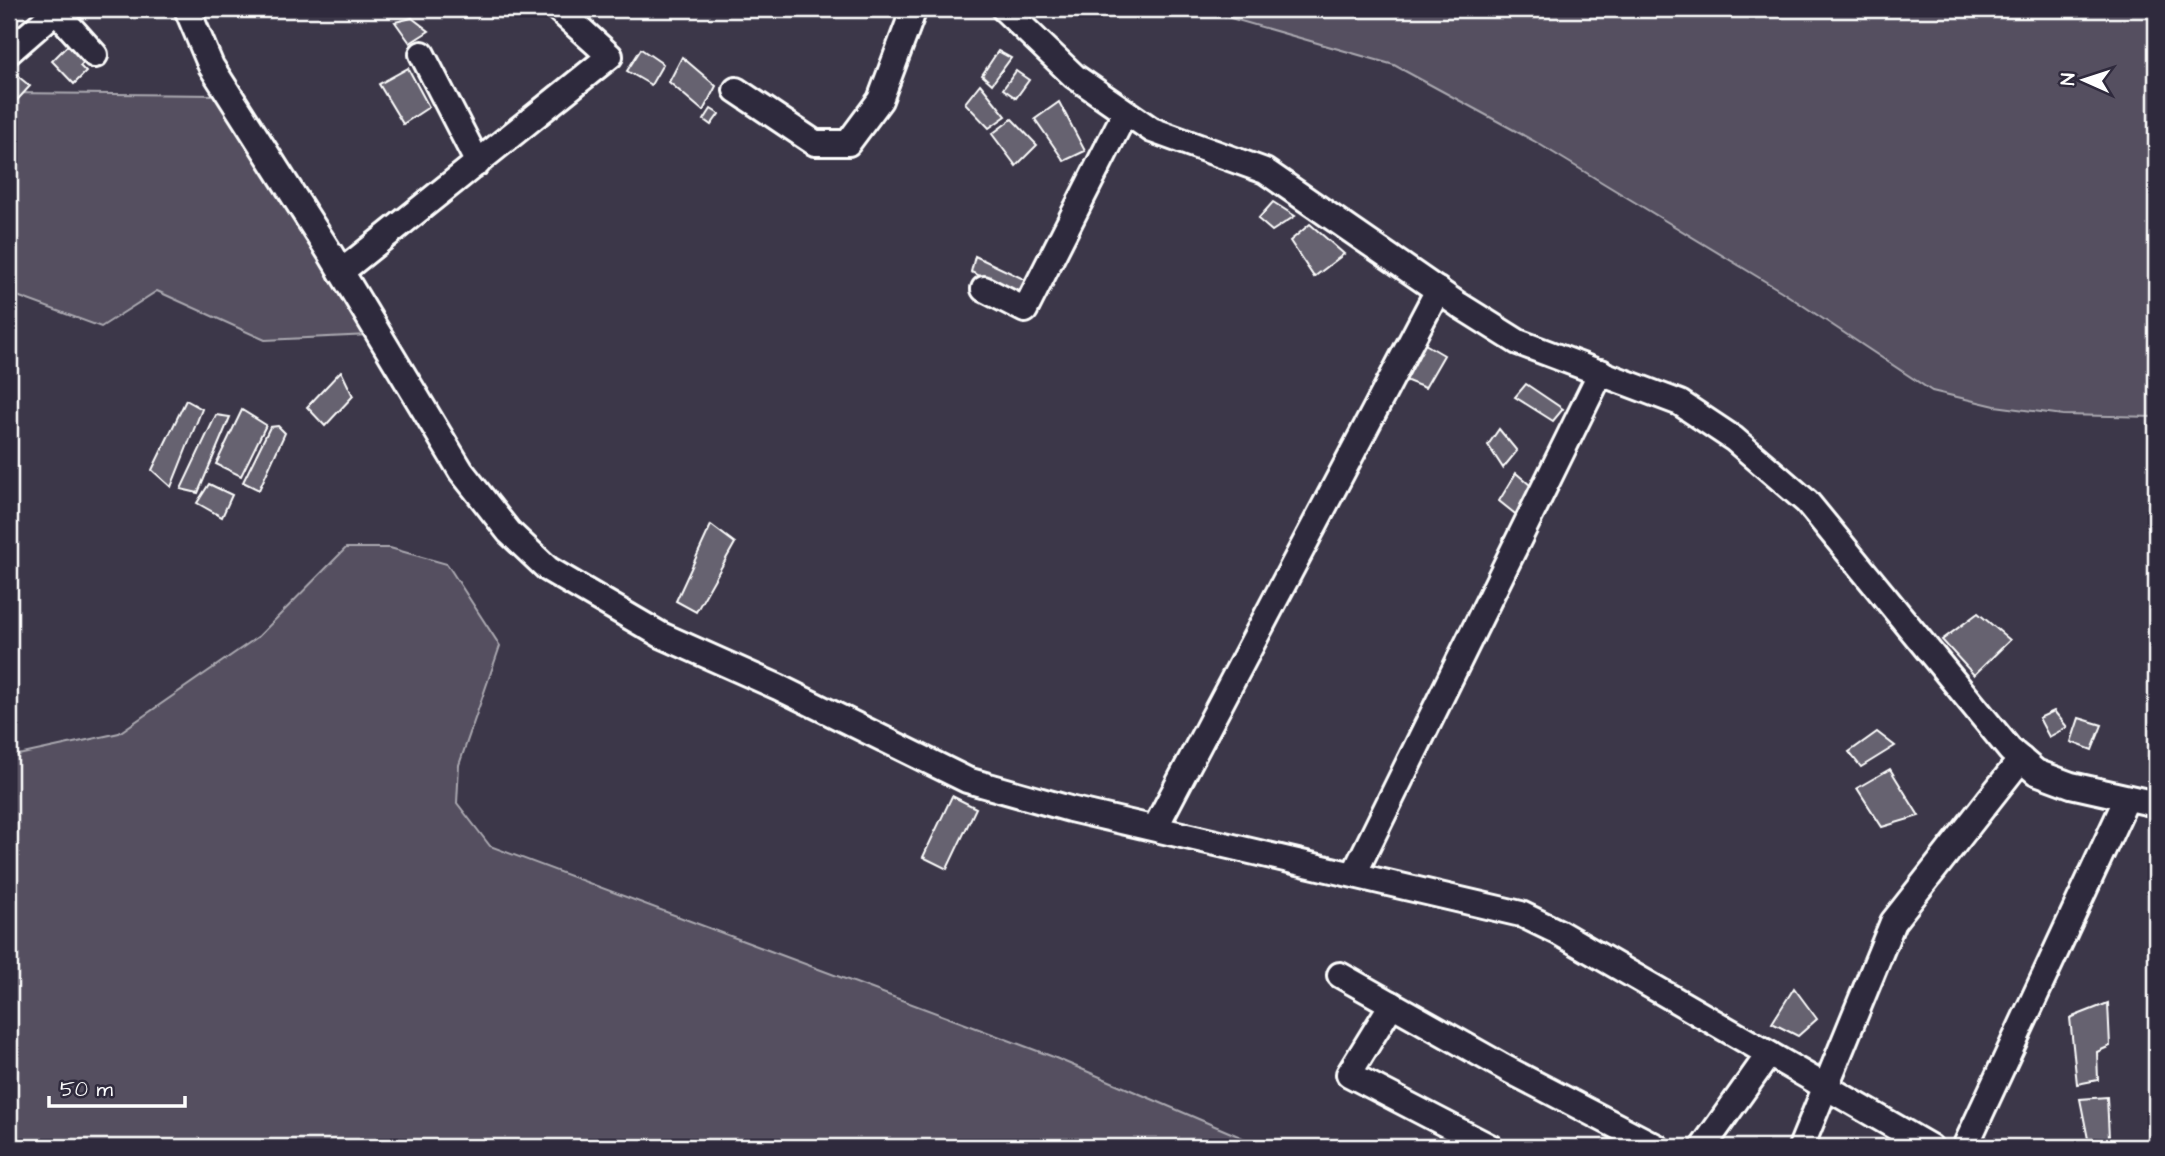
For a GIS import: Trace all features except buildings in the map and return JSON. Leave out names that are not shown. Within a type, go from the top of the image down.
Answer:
[{"type":"street","points":[[187,9],[212,66],[461,471],[509,532],[548,569],[661,635],[778,687],[967,779],[1070,809],[1521,915],[1558,932],[1769,1054],[1916,1144]]},
{"type":"street","points":[[341,272],[610,56],[558,9]]},
{"type":"street","points":[[736,90],[815,143],[848,143],[880,100],[914,9]]},
{"type":"street","points":[[1004,9],[1074,76],[1152,130],[1265,171],[1518,342],[1679,403],[1734,439],[1807,502],[2010,750],[2036,772],[2071,785],[2156,804]]},
{"type":"street","points":[[9,52],[55,10],[95,55]]},
{"type":"street","points":[[422,54],[478,163]]},
{"type":"street","points":[[984,289],[1025,310],[1125,113]]},
{"type":"street","points":[[1154,828],[1438,290]]},
{"type":"street","points":[[1354,874],[1601,372]]},
{"type":"street","points":[[1801,1147],[1894,922],[2021,759]]},
{"type":"street","points":[[1965,1147],[2127,798]]},
{"type":"street","points":[[1340,975],[1507,1069],[1657,1147]]},
{"type":"street","points":[[1392,1004],[1349,1074],[1490,1147]]},
{"type":"street","points":[[1703,1147],[1769,1054]]},
{"type":"shaded area","points":[[1199,9],[2156,9],[2156,417],[2063,415],[1995,406],[1932,391],[1781,291],[1534,141],[1394,65]]},
{"type":"shaded area","points":[[9,93],[219,95],[369,335],[265,340],[157,291],[101,327],[9,293]]},
{"type":"shaded area","points":[[346,548],[390,548],[447,564],[500,646],[459,765],[457,803],[490,846],[1051,1056],[1264,1147],[9,1147],[9,757],[119,733],[259,636]]}]
